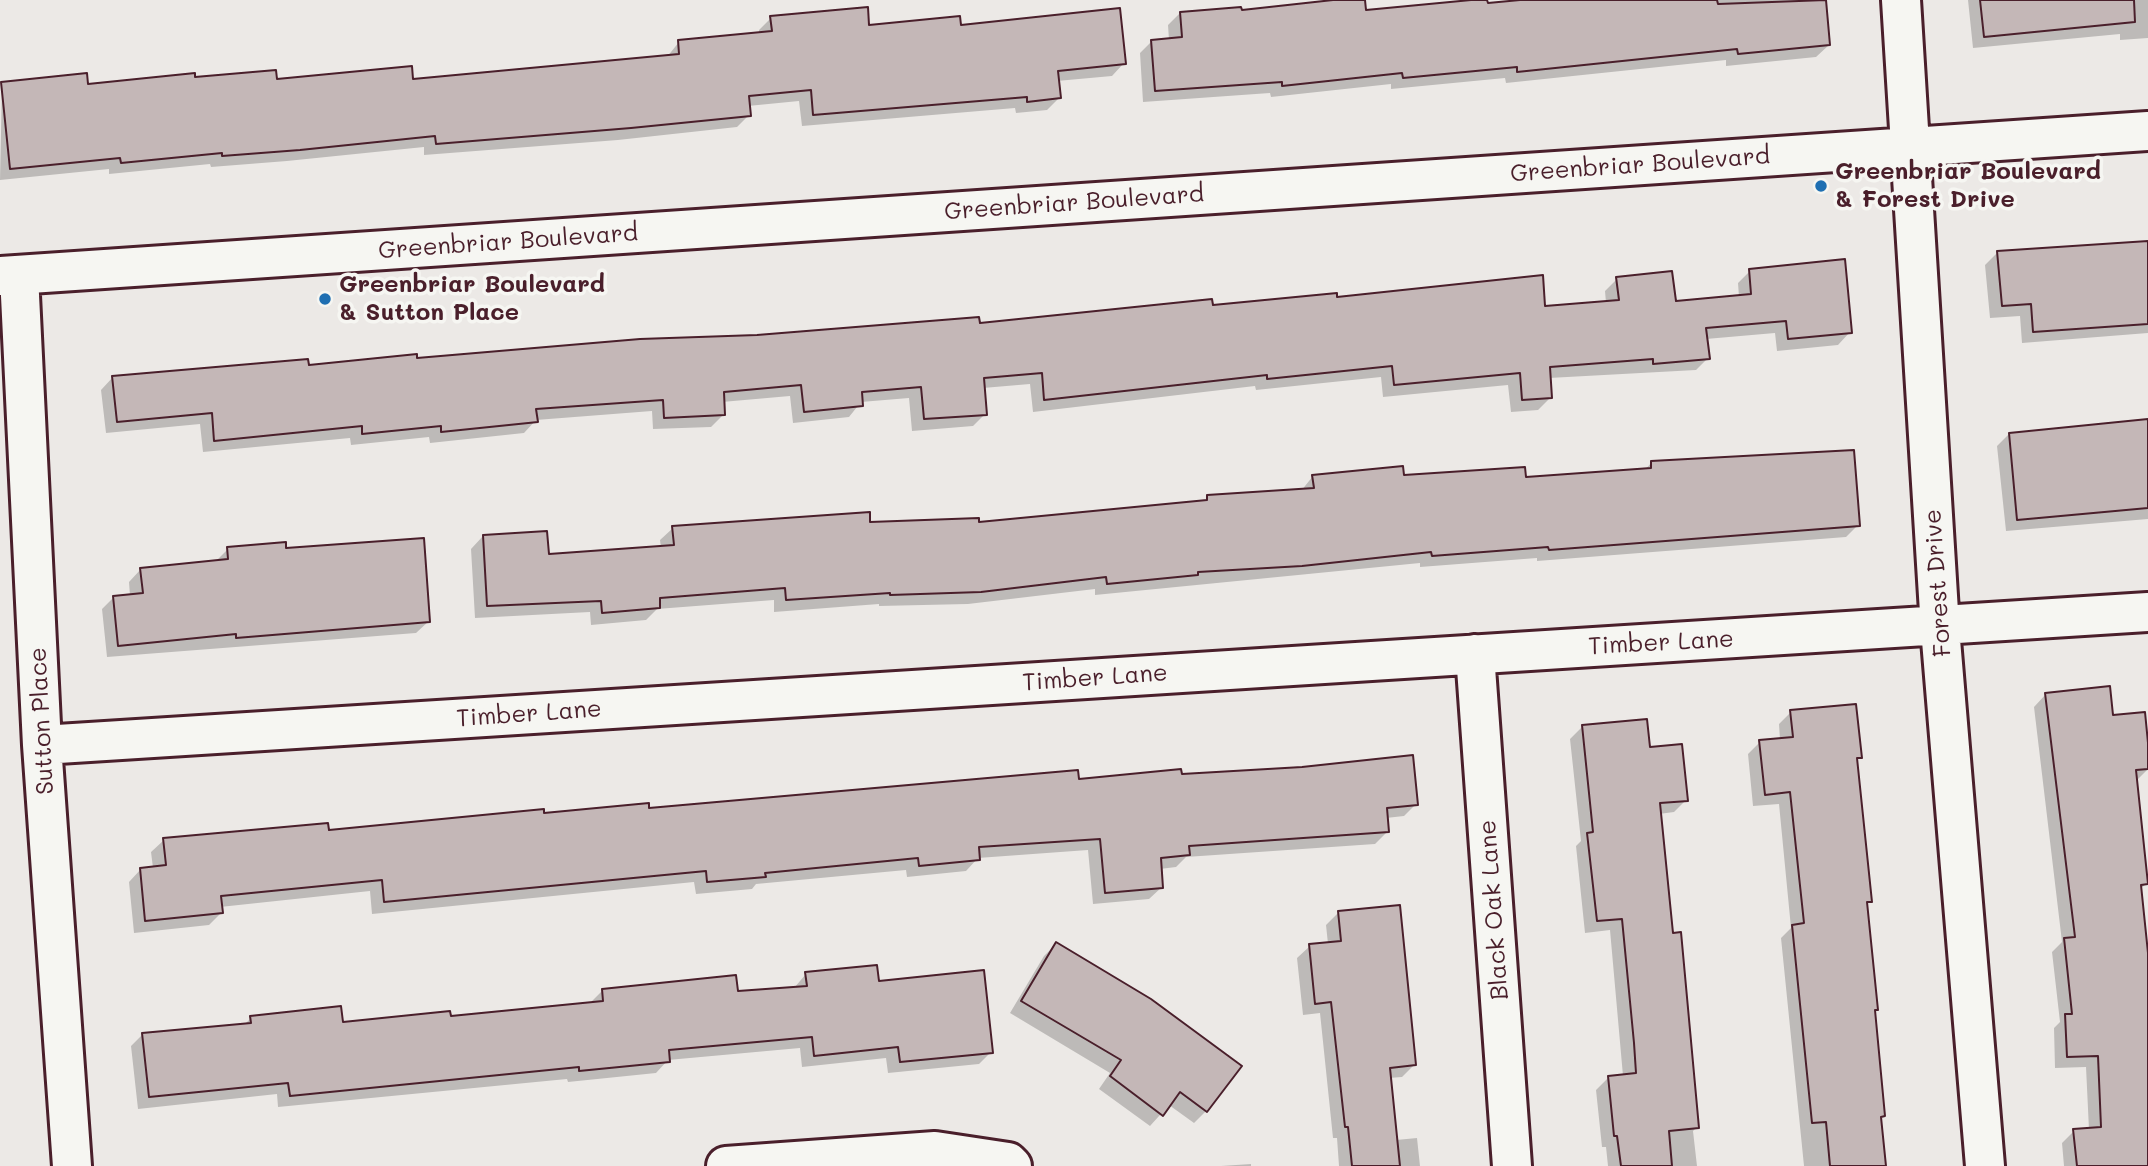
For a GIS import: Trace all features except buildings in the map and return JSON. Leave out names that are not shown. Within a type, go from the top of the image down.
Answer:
[{"type":"street","name":"Forest Drive","points":[[1902,0],[1940,628],[1985,1166]]},
{"type":"street","name":"Greenbriar Boulevard","points":[[9,276],[2148,131]]},
{"type":"street","name":"Sutton Place","points":[[9,276],[72,1166]]},
{"type":"street","name":"Timber Lane","points":[[42,745],[1475,654],[1940,628],[2148,612]]},
{"type":"street","name":"Black Oak Lane","points":[[1475,654],[1512,1166]]},
{"type":"street","points":[[726,1166],[935,1151],[1009,1162],[1012,1166]]},
{"type":"place","name":"Greenbriar Boulevard & Forest Drive","points":[[1821,186]]},
{"type":"place","name":"Greenbriar Boulevard & Sutton Place","points":[[325,299]]}]
